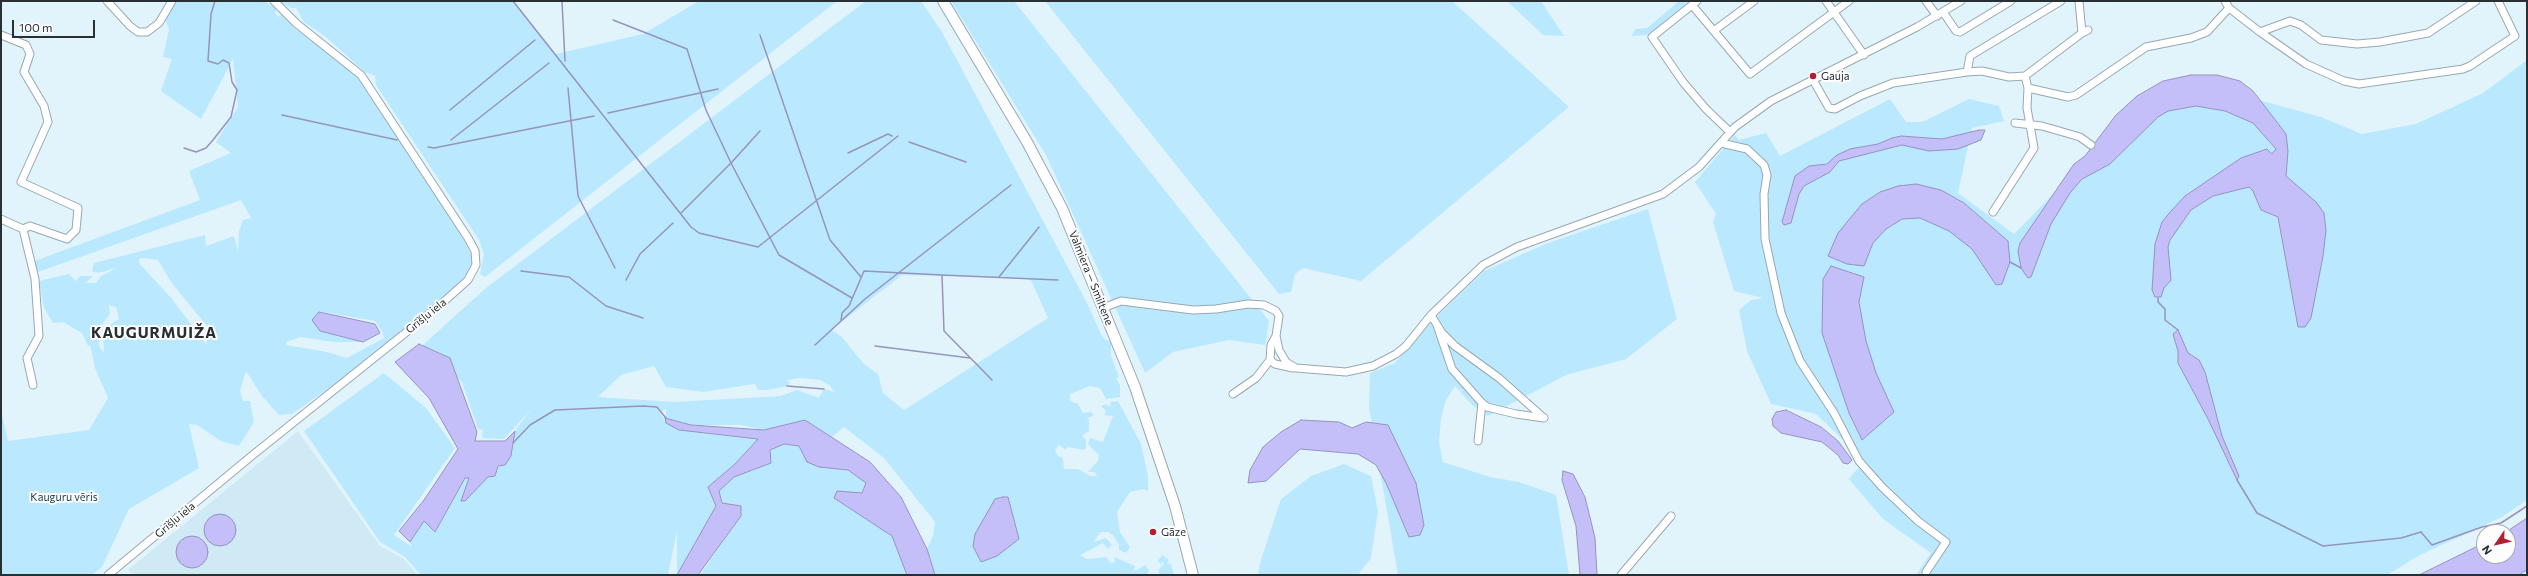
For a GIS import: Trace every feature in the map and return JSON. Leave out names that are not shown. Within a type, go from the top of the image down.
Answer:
[{"type":"main road","name":"Valmiera — Smiltene","points":[[943,1],[1027,142],[1062,208],[1138,395],[1175,506],[1194,575]]},
{"type":"street","points":[[107,1],[130,26],[138,32],[146,32],[159,23],[172,1]]},
{"type":"street","name":"Grīšļu iela","points":[[108,575],[254,454],[439,306],[468,280],[476,265],[475,251],[468,238],[361,75],[297,24],[274,1]]},
{"type":"street","points":[[1714,30],[1754,1]]},
{"type":"street","points":[[1826,1],[1864,55]]},
{"type":"street","points":[[1730,132],[1706,109],[1684,82],[1652,37],[1695,3],[1714,30],[1750,74],[1849,1]]},
{"type":"street","points":[[1926,1],[1937,16]]},
{"type":"street","points":[[1270,360],[1275,364],[1296,368],[1346,372],[1372,366],[1396,354],[1406,346],[1431,315],[1474,273],[1494,258],[1546,236],[1663,194],[1699,167],[1730,132],[1771,101],[1864,55],[1937,16],[1961,1]]},
{"type":"street","points":[[1944,12],[1956,31],[1960,32],[2011,1]]},
{"type":"street","points":[[1967,72],[1970,56],[2061,1]]},
{"type":"street","points":[[1813,80],[1828,108],[1835,109],[1893,83],[1967,72],[1982,72],[2009,77],[2026,76],[2085,32],[2079,1]]},
{"type":"street","points":[[2260,32],[2290,21],[2302,25],[2321,40],[2357,44],[2380,42],[2428,34],[2476,1]]},
{"type":"street","points":[[2028,88],[2068,97],[2076,95],[2146,47],[2208,32],[2227,5],[2260,32],[2306,64],[2344,82],[2359,84],[2463,69],[2470,66],[2515,36],[2506,23],[2498,1]]},
{"type":"street","points":[[1,35],[26,45],[30,54],[24,72],[44,106],[48,122],[21,182],[78,208],[76,230],[67,239],[30,226],[23,229],[1,219]]},
{"type":"street","points":[[1993,212],[2033,154],[2034,148],[2029,124],[2028,88],[2026,76]]},
{"type":"street","points":[[2015,123],[2042,126],[2080,137],[2091,145]]},
{"type":"street","points":[[1721,143],[1747,149],[1764,165],[1767,175],[1764,194],[1765,240],[1781,313],[1800,361],[1834,413],[1859,461],[1882,488],[1918,522],[1946,542],[1926,572]]},
{"type":"street","points":[[23,229],[35,279],[39,336],[27,358],[33,385]]},
{"type":"street","points":[[1103,308],[1121,301],[1192,310],[1216,310],[1248,304],[1264,305],[1276,311],[1279,316],[1276,336],[1271,345],[1270,360],[1256,378],[1233,394]]},
{"type":"street","points":[[1431,315],[1437,326],[1452,369],[1482,404],[1487,408],[1544,418],[1499,378],[1455,346],[1437,326]]},
{"type":"street","points":[[1276,336],[1279,350],[1286,362],[1296,368]]},
{"type":"street","points":[[1478,442],[1482,404]]},
{"type":"street","points":[[1621,575],[1671,516]]},
{"type":"shaded area","points":[[2191,75],[2217,75],[2240,81],[2253,91],[2286,134],[2288,151],[2286,176],[2316,202],[2324,213],[2326,231],[2323,256],[2311,318],[2305,327],[2298,327],[2278,217],[2261,210],[2253,191],[2249,187],[2213,196],[2191,210],[2170,240],[2168,247],[2171,280],[2164,288],[2161,297],[2155,297],[2152,290],[2155,244],[2162,222],[2171,211],[2185,196],[2241,158],[2267,149],[2272,154],[2276,149],[2253,123],[2225,111],[2196,106],[2168,111],[2158,117],[2110,164],[2082,179],[2070,193],[2051,224],[2031,277],[2028,278],[2021,268],[2018,251],[2020,243],[2074,164],[2085,156],[2116,115],[2137,96],[2163,81]]},
{"type":"shaded area","points":[[1979,130],[1985,130],[1981,140],[1958,149],[1929,151],[1902,145],[1839,161],[1830,172],[1804,186],[1799,194],[1791,223],[1784,225],[1782,222],[1795,176],[1809,166],[1827,164],[1837,155],[1850,149],[1878,144],[1901,136],[1942,139]]},
{"type":"shaded area","points":[[1916,184],[1941,190],[1964,203],[2008,241],[2010,262],[2002,284],[1996,285],[1972,249],[1949,231],[1920,218],[1902,219],[1886,229],[1873,243],[1864,266],[1847,264],[1828,256],[1838,233],[1862,204],[1880,192],[1898,186]]},
{"type":"shaded area","points":[[1831,266],[1864,277],[1859,302],[1866,341],[1876,373],[1894,412],[1862,440],[1849,413],[1822,333],[1823,279]]},
{"type":"shaded area","points":[[319,312],[375,324],[380,333],[363,342],[320,331],[312,320]]},
{"type":"shaded area","points":[[2178,330],[2188,353],[2199,360],[2205,372],[2222,436],[2239,476],[2237,480],[2208,419],[2178,363],[2178,351],[2173,334]]},
{"type":"shaded area","points":[[419,344],[450,358],[477,432],[475,441],[505,441],[515,431],[511,456],[505,465],[498,466],[495,476],[488,477],[465,501],[461,501],[469,478],[465,478],[435,532],[424,521],[410,542],[399,531],[424,500],[458,449],[429,398],[395,362]]},
{"type":"shaded area","points":[[1786,410],[1821,427],[1838,441],[1852,460],[1848,464],[1843,463],[1838,455],[1822,442],[1781,433],[1773,426],[1772,419],[1776,412]]},
{"type":"shaded area","points":[[665,418],[691,425],[764,430],[805,420],[870,462],[901,497],[927,549],[935,575],[907,575],[892,536],[834,498],[837,491],[862,493],[866,483],[848,470],[819,467],[807,462],[799,446],[784,444],[770,450],[771,463],[734,477],[719,491],[722,503],[741,506],[741,516],[698,575],[677,575],[716,506],[708,487],[735,464],[758,439],[679,430],[666,423]]},
{"type":"shaded area","points":[[1301,420],[1339,422],[1352,428],[1366,422],[1388,425],[1416,483],[1424,525],[1420,535],[1409,537],[1386,483],[1376,465],[1358,454],[1300,449],[1266,481],[1248,483],[1250,470],[1263,447],[1281,432]]},
{"type":"shaded area","points":[[298,431],[380,546],[404,559],[417,575],[133,575],[128,570]]},
{"type":"shaded area","points":[[1563,471],[1573,474],[1585,497],[1595,538],[1597,575],[1580,575],[1576,526],[1562,480]]},
{"type":"shaded area","points":[[1008,497],[1019,539],[997,556],[981,562],[973,546],[975,534],[995,499]]},
{"type":"shaded area","points":[[217,514],[223,514],[233,521],[236,530],[235,536],[229,543],[223,546],[217,546],[207,539],[204,533],[204,527],[211,517]]},
{"type":"shaded area","points":[[2527,518],[2527,570],[2519,575],[2419,575],[2476,547],[2476,564],[2516,564],[2516,525]]},
{"type":"shaded area","points":[[189,536],[195,536],[205,543],[208,552],[207,558],[201,565],[195,568],[189,568],[179,561],[176,555],[176,549],[183,539]]},
{"type":"green space","name":"Kauguru vēris","points":[[174,1],[263,1],[277,8],[275,13],[278,17],[282,13],[294,28],[354,73],[406,148],[456,226],[476,263],[470,275],[448,297],[358,368],[292,414],[279,415],[262,396],[246,371],[240,391],[243,401],[250,401],[254,422],[239,446],[221,441],[197,425],[189,424],[199,468],[129,509],[102,567],[92,575],[1,575],[1,410],[8,441],[89,430],[108,398],[95,368],[90,345],[88,346],[82,333],[63,322],[53,323],[44,308],[39,281],[69,274],[76,281],[80,276],[93,276],[86,283],[96,283],[101,276],[117,268],[98,273],[92,271],[94,263],[205,235],[206,246],[234,236],[238,251],[239,232],[243,220],[251,218],[241,200],[35,273],[32,262],[200,200],[189,171],[231,153],[216,142],[238,107],[233,59],[201,119],[161,91],[172,59],[163,57],[169,29],[165,20]],"holes":[[[144,258],[158,260],[171,282],[210,330],[206,344],[172,299],[139,263],[139,259]],[[109,305],[116,307],[119,319],[111,324],[103,337],[104,353],[99,346],[100,327],[110,314]],[[317,311],[375,321],[382,331],[384,338],[347,358],[327,352],[286,345],[286,342],[301,337],[333,342],[363,342],[334,335],[312,320],[319,312]]]},
{"type":"green space","points":[[278,1],[513,1],[556,54],[643,34],[699,1],[837,1],[485,277],[480,274],[484,254],[479,240],[376,85],[375,76],[365,72],[326,37],[304,22],[296,8],[291,8]]},
{"type":"green space","points":[[866,1],[921,1],[942,32],[1087,303],[1100,332],[1104,339],[1111,342],[1111,356],[1119,377],[1116,378],[1120,385],[1120,397],[1106,399],[1100,388],[1090,386],[1070,394],[1070,401],[1078,404],[1083,413],[1091,412],[1094,415],[1086,419],[1089,419],[1089,431],[1082,436],[1086,440],[1086,447],[1084,450],[1068,447],[1065,449],[1059,445],[1055,450],[1058,456],[1063,458],[1064,469],[1078,469],[1090,476],[1097,476],[1095,472],[1088,472],[1098,461],[1099,455],[1088,444],[1090,438],[1103,442],[1113,416],[1104,415],[1106,411],[1101,406],[1106,404],[1110,407],[1111,402],[1118,401],[1141,444],[1148,476],[1148,491],[1143,489],[1130,492],[1117,512],[1120,532],[1130,547],[1126,553],[1119,550],[1119,545],[1113,535],[1108,532],[1101,532],[1093,542],[1106,538],[1112,545],[1108,549],[1103,543],[1080,555],[1087,559],[1106,557],[1111,563],[1115,562],[1114,557],[1135,566],[1133,572],[1145,565],[1149,570],[1147,575],[935,575],[927,549],[933,536],[935,522],[884,458],[844,427],[832,437],[805,420],[764,430],[741,425],[692,425],[666,418],[666,409],[660,412],[666,423],[708,434],[758,439],[735,464],[708,487],[716,506],[677,575],[677,531],[668,575],[421,575],[405,557],[380,542],[304,431],[384,373],[426,408],[455,448],[394,535],[412,547],[410,542],[424,521],[435,532],[465,478],[470,477],[461,501],[511,456],[515,431],[531,409],[504,439],[482,438],[483,430],[478,429],[462,382],[450,370],[415,352],[486,288]],"holes":[[[902,275],[1030,278],[1048,318],[904,410],[883,393],[878,374],[864,364],[841,336],[831,330]],[[654,366],[666,387],[703,392],[755,384],[758,390],[768,390],[787,386],[790,382],[786,380],[802,378],[820,380],[829,385],[835,392],[824,389],[819,398],[797,390],[780,396],[674,402],[598,397],[621,375]]]},
{"type":"green space","points":[[951,1],[1014,1],[1269,321],[1265,345],[1229,340],[1173,352],[1145,373],[1046,155]]},
{"type":"green space","points":[[1045,1],[1452,1],[1569,107],[1361,281],[1303,268],[1295,274],[1291,292],[1279,294]]},
{"type":"green space","points":[[1507,1],[1541,1],[1564,36],[1543,35]]},
{"type":"green space","points":[[1679,1],[1689,1],[1648,35],[1632,36],[1635,29],[1647,28]]},
{"type":"green space","points":[[2527,60],[2527,500],[2502,517],[2487,524],[2476,524],[2476,529],[2420,555],[2387,575],[1916,575],[1931,553],[1883,519],[1849,479],[1859,467],[1843,440],[1816,414],[1771,404],[1747,351],[1739,310],[1751,300],[1763,298],[1734,291],[1713,222],[1716,214],[1695,182],[1735,135],[1739,140],[1766,133],[1780,156],[1890,99],[1906,122],[1922,122],[1969,99],[1999,106],[2004,121],[1972,128],[1958,193],[2014,234],[2128,118],[2204,85],[2321,117],[2362,134],[2416,124],[2483,93]]},
{"type":"green space","points":[[1648,209],[1677,319],[1626,359],[1566,375],[1488,416],[1472,405],[1455,386],[1446,400],[1441,418],[1439,442],[1443,462],[1490,477],[1519,482],[1556,495],[1569,575],[1398,575],[1369,407],[1370,373],[1395,363],[1427,326],[1484,271],[1548,243]]},
{"type":"green space","points":[[784,444],[799,446],[819,467],[848,470],[866,483],[862,493],[837,491],[834,498],[892,536],[907,575],[700,575],[741,516],[722,503],[719,491],[734,477],[771,463],[770,450]]},
{"type":"green space","points":[[1344,464],[1371,476],[1378,511],[1371,558],[1358,575],[1258,575],[1260,563],[1281,499],[1311,476]]},
{"type":"green space","points":[[1162,555],[1169,560],[1167,563],[1171,564],[1174,575],[1159,574],[1159,569],[1164,564],[1163,562],[1160,564],[1158,561]]},
{"type":"waterway","points":[[184,148],[196,152],[206,148],[231,117],[237,90],[232,82],[229,63],[223,60],[218,64],[208,61],[211,14],[215,1]]},
{"type":"waterway","points":[[513,1],[691,227],[699,233],[758,247],[898,136]]},
{"type":"waterway","points":[[562,1],[565,61]]},
{"type":"waterway","points":[[613,20],[687,49],[706,110],[731,163],[760,131]]},
{"type":"waterway","points":[[760,35],[830,240],[861,277]]},
{"type":"waterway","points":[[450,110],[535,40]]},
{"type":"waterway","points":[[451,140],[549,63]]},
{"type":"waterway","points":[[568,88],[578,196],[615,268]]},
{"type":"waterway","points":[[608,113],[718,89]]},
{"type":"waterway","points":[[282,115],[397,140]]},
{"type":"waterway","points":[[428,147],[434,148],[594,116]]},
{"type":"waterway","points":[[848,153],[888,134],[892,136]]},
{"type":"waterway","points":[[909,142],[966,162]]},
{"type":"waterway","points":[[681,213],[731,163],[779,255],[852,298]]},
{"type":"waterway","points":[[815,345],[865,299],[1011,185]]},
{"type":"waterway","points":[[626,280],[640,254],[673,223]]},
{"type":"waterway","points":[[999,277],[1039,227]]},
{"type":"waterway","points":[[2010,262],[2021,268]]},
{"type":"waterway","points":[[521,271],[569,277],[606,306],[643,318]]},
{"type":"waterway","points":[[841,321],[842,313],[849,306],[864,271],[942,275],[944,331],[992,380]]},
{"type":"waterway","points":[[942,275],[1058,280]]},
{"type":"waterway","points":[[2158,298],[2158,302],[2165,309],[2165,320],[2178,330]]},
{"type":"waterway","points":[[875,346],[970,358]]},
{"type":"waterway","points":[[787,386],[824,389]]},
{"type":"waterway","points":[[513,443],[530,425],[555,410],[643,406],[657,407],[666,418]]},
{"type":"waterway","points":[[2237,480],[2257,513],[2323,546],[2401,538],[2421,532],[2432,545],[2482,527],[2501,523],[2527,506]]},
{"type":"place","name":"Gauja","points":[[1813,76]]},
{"type":"place","name":"Gāze","points":[[1153,532]]},
{"type":"district","name":"KAUGURMUIŽA","points":[[154,333]]}]
